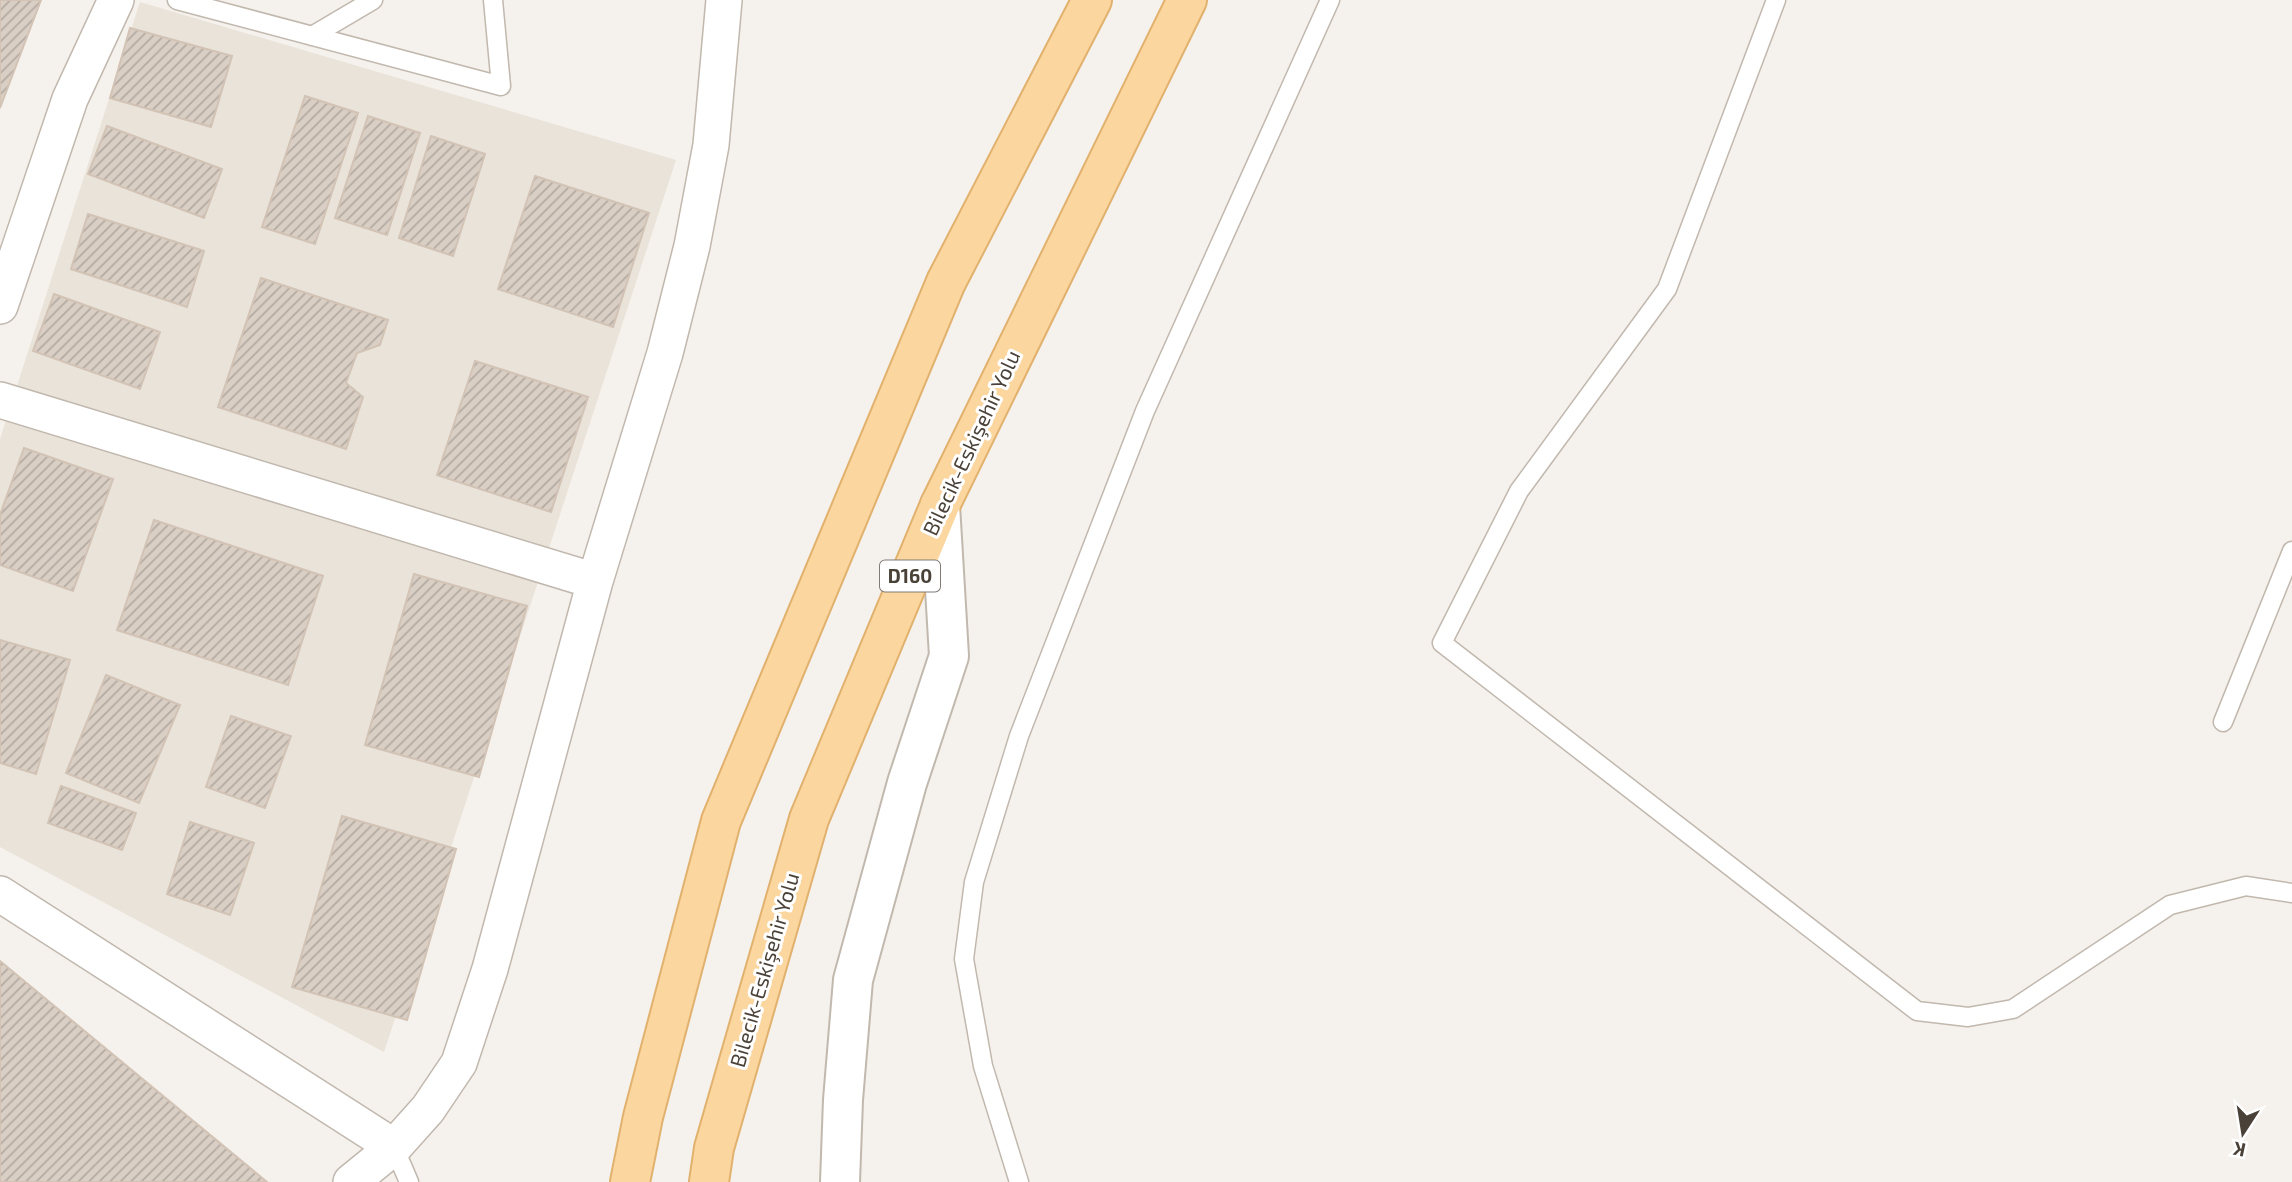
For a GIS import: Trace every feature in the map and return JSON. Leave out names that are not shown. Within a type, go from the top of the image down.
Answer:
[{"type":"main road","points":[[630,1182],[643,1117],[721,821],[946,282],[1092,0]]},
{"type":"main road","name":"Bilecik-Eskişehir Yolu","points":[[709,1182],[714,1148],[809,819],[940,505],[1187,0]]},
{"type":"street","points":[[0,306],[70,99],[116,0]]},
{"type":"street","points":[[351,1182],[394,1147],[428,1109],[458,1063],[490,969],[595,581],[665,353],[692,246],[711,145],[724,0]]},
{"type":"street","points":[[0,400],[595,581]]},
{"type":"street","points":[[840,1182],[843,1100],[853,980],[907,783],[949,656],[940,505]]},
{"type":"street","points":[[0,894],[394,1147]]},
{"type":"lane","points":[[177,0],[502,86],[493,0]]},
{"type":"lane","points":[[312,36],[373,0]]},
{"type":"lane","points":[[1019,1182],[983,1066],[964,958],[974,882],[1019,736],[1145,411],[1330,0]]},
{"type":"lane","points":[[1776,0],[1667,289],[1519,491],[1442,643],[1917,1011],[1968,1017],[2013,1009],[2170,905],[2246,886],[2292,893]]},
{"type":"lane","points":[[2224,722],[2292,551]]},
{"type":"lane","points":[[394,1147],[408,1182]]},
{"type":"shaded area","points":[[140,2],[676,160],[384,1052],[0,847],[0,439]]},
{"type":"building","points":[[0,0],[41,0],[0,108]]},
{"type":"building","points":[[130,28],[232,56],[211,127],[110,98]]},
{"type":"building","points":[[305,96],[358,113],[315,244],[262,227]]},
{"type":"building","points":[[368,116],[420,133],[387,235],[335,218]]},
{"type":"building","points":[[107,126],[222,169],[204,218],[88,174]]},
{"type":"building","points":[[431,136],[485,154],[453,256],[399,238]]},
{"type":"building","points":[[535,176],[649,213],[613,327],[498,289]]},
{"type":"building","points":[[88,214],[204,251],[187,307],[71,269]]},
{"type":"building","points":[[261,278],[388,320],[380,345],[357,353],[346,383],[363,397],[346,449],[218,407]]},
{"type":"building","points":[[54,294],[160,332],[140,389],[33,351]]},
{"type":"building","points":[[475,361],[588,397],[551,512],[437,475]]},
{"type":"building","points":[[24,448],[113,479],[73,591],[0,565],[0,515]]},
{"type":"building","points":[[154,520],[323,576],[288,685],[117,630]]},
{"type":"building","points":[[414,574],[527,606],[479,777],[365,745]]},
{"type":"building","points":[[0,640],[70,660],[36,774],[0,763]]},
{"type":"building","points":[[106,675],[180,705],[139,803],[66,773]]},
{"type":"building","points":[[231,716],[291,736],[265,808],[206,787]]},
{"type":"building","points":[[61,786],[136,813],[122,850],[48,823]]},
{"type":"building","points":[[342,816],[456,849],[407,1020],[292,987]]},
{"type":"building","points":[[190,822],[254,843],[230,915],[167,894]]},
{"type":"building","points":[[0,961],[267,1182],[0,1182]]}]
